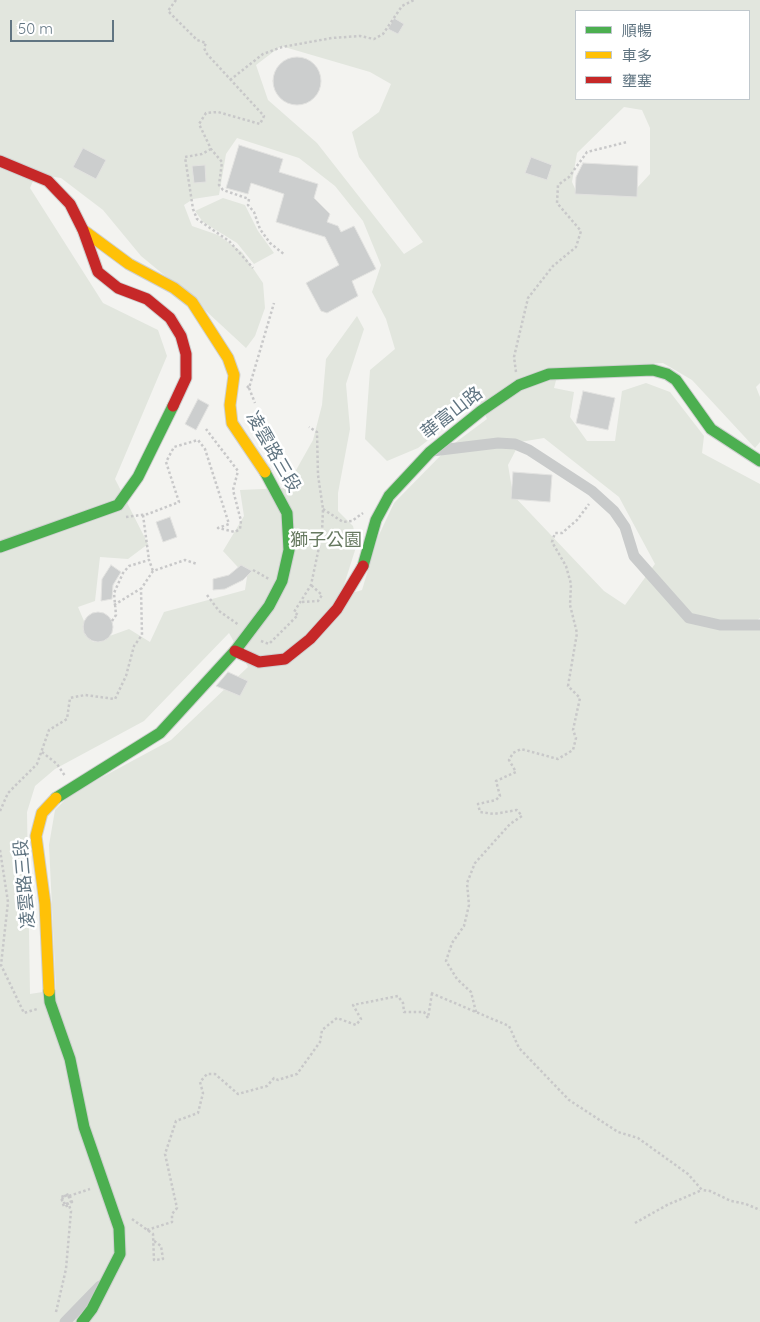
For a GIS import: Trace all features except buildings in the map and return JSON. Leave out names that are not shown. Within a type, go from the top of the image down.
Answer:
[{"type":"street","points":[[0,160],[48,181],[70,204],[83,230],[98,272],[118,288],[147,299],[170,318],[181,336],[186,354],[186,378],[138,477],[118,505],[109,510],[24,537],[0,548]]},
{"type":"street","points":[[83,230],[129,264],[174,288],[192,302],[211,330],[234,375]]},
{"type":"street","name":"華富山路","points":[[236,651],[259,662],[285,659],[327,623],[363,565],[376,520],[389,496],[430,452],[481,410],[518,386],[549,374],[586,371],[653,370],[667,374],[676,380],[711,430],[760,461]]},
{"type":"street","name":"凌雲路三段","points":[[82,1322],[92,1309],[120,1254],[119,1228],[84,1127],[70,1059],[50,1002],[45,904],[36,836],[42,813],[56,796],[122,758],[160,733],[236,651],[246,631],[270,606],[282,581],[289,550],[287,513],[272,483],[232,423],[230,405],[234,375]]},
{"type":"street","points":[[430,452],[488,443],[515,444],[529,450],[596,494],[614,511],[625,527],[634,556],[690,618],[720,625],[760,625]]},
{"type":"street","name":"凌雲路三段","points":[[59,1320],[105,1281]]},
{"type":"path","points":[[176,0],[168,11],[197,40],[206,43],[204,48],[207,54],[264,116],[260,124],[218,112],[206,113],[199,124],[210,149],[222,162],[218,185],[223,190],[249,199],[248,204],[254,212],[260,229],[270,243],[285,255]]},
{"type":"path","points":[[230,80],[262,54],[282,48],[332,38],[360,36],[374,39],[383,34],[402,6],[414,0]]},
{"type":"path","points":[[518,386],[514,357],[528,298],[553,266],[576,247],[580,231],[557,203],[558,185],[568,177],[587,152],[626,142]]},
{"type":"path","points":[[210,149],[202,154],[186,157],[193,209],[197,219],[229,240],[253,268]]},
{"type":"path","points":[[249,388],[274,303]]},
{"type":"path","points":[[234,375],[249,388],[255,403]]},
{"type":"path","points":[[207,595],[219,611],[246,631],[268,644],[298,615],[294,612],[311,585],[322,533],[317,432],[309,427]]},
{"type":"path","points":[[148,514],[179,502],[166,462],[174,447],[198,440],[205,449],[229,524],[218,528],[234,532],[240,529],[241,522],[233,490],[238,471],[206,429]]},
{"type":"path","points":[[476,1012],[471,992],[458,979],[446,961],[452,943],[464,926],[469,905],[467,883],[475,863],[510,824],[522,816],[517,810],[494,814],[480,812],[478,804],[496,800],[500,796],[496,781],[516,772],[509,760],[513,753],[521,749],[558,759],[574,750],[576,738],[572,730],[580,698],[568,686],[577,633],[570,605],[571,584],[566,566],[552,542],[555,533],[562,532],[577,520],[596,494]]},
{"type":"path","points":[[322,509],[343,522],[352,521],[363,513]]},
{"type":"path","points":[[143,515],[149,560],[153,571]]},
{"type":"path","points":[[112,621],[116,614],[114,593],[123,573],[129,566],[149,560]]},
{"type":"path","points":[[114,606],[141,589],[153,571],[185,560],[197,564]]},
{"type":"path","points":[[253,570],[273,580]]},
{"type":"path","points":[[302,602],[318,601],[322,595],[311,585]]},
{"type":"path","points":[[0,811],[8,793],[32,771],[42,752],[49,730],[67,720],[70,698],[85,695],[114,699],[126,676],[134,646],[142,635],[141,589]]},
{"type":"path","points":[[42,752],[57,764],[67,778]]},
{"type":"path","points":[[0,850],[8,902],[1,965],[24,1013],[44,1007]]},
{"type":"path","points":[[147,1230],[172,1222],[172,1214],[177,1208],[165,1154],[176,1121],[198,1113],[204,1093],[200,1082],[207,1074],[215,1074],[238,1094],[267,1086],[274,1078],[278,1080],[297,1074],[320,1042],[322,1030],[337,1018],[356,1025],[361,1019],[353,1005],[398,996],[403,1003],[404,1012],[424,1012],[428,1018],[432,993],[509,1026],[519,1048],[569,1100],[618,1132],[638,1138],[688,1174],[702,1190]]},
{"type":"path","points":[[59,1320],[71,1211],[69,1205],[64,1207],[60,1197],[69,1194],[72,1202],[65,1206],[62,1197],[68,1195],[71,1202],[66,1204],[64,1198],[72,1195],[96,1187]]},
{"type":"path","points":[[635,1222],[666,1204],[702,1190],[710,1190],[731,1201],[746,1204],[760,1210]]},
{"type":"path","points":[[112,1206],[153,1234],[153,1240],[154,1260],[163,1259],[161,1246],[153,1240]]},
{"type":"green space","name":"獅子公園","points":[[0,0],[760,0],[760,383],[756,387],[760,397],[760,442],[755,448],[692,380],[663,363],[559,369],[554,388],[574,392],[570,417],[587,441],[615,441],[622,391],[646,383],[670,392],[704,436],[702,453],[760,484],[760,618],[756,621],[760,622],[760,1322],[0,1322]],"holes":[[[281,46],[370,72],[391,84],[379,112],[352,132],[359,157],[423,242],[404,254],[317,143],[268,100],[256,65]],[[624,107],[642,110],[650,128],[650,174],[637,188],[577,193],[572,182],[577,153]],[[237,138],[299,158],[335,186],[363,221],[381,265],[372,292],[386,319],[395,349],[370,370],[365,439],[387,461],[418,448],[479,401],[487,419],[448,448],[394,503],[378,537],[362,590],[345,595],[344,585],[357,544],[353,526],[338,511],[338,493],[350,429],[346,384],[364,329],[357,316],[326,359],[322,405],[313,440],[286,488],[240,490],[244,516],[223,551],[247,577],[245,590],[164,612],[150,642],[129,629],[93,642],[78,607],[95,601],[100,557],[128,559],[148,544],[115,479],[167,356],[158,330],[103,303],[30,188],[36,174],[61,178],[103,210],[141,256],[192,298],[246,348],[255,336],[265,308],[263,283],[242,252],[218,235],[192,226],[184,205],[193,199],[219,195],[226,154]],[[544,438],[619,497],[655,564],[625,605],[604,591],[513,495],[508,465],[520,442]],[[229,633],[248,667],[171,740],[71,794],[55,810],[49,845],[56,990],[30,994],[27,812],[35,786],[55,769],[144,721]]]},
{"type":"green space","points":[[223,198],[245,205],[258,231],[274,253],[254,264],[237,243],[203,222],[195,211]]},
{"type":"traffic: fast","points":[[363,566],[376,520],[389,496],[430,452],[481,411],[519,385],[549,374],[653,370],[667,374],[676,380],[711,429],[760,461]]},
{"type":"traffic: fast","points":[[0,547],[118,505],[138,477],[173,406]]},
{"type":"traffic: fast","points":[[56,798],[160,733],[235,651],[269,606],[282,581],[289,550],[287,513],[265,472]]},
{"type":"traffic: fast","points":[[49,991],[50,1002],[70,1059],[84,1127],[119,1228],[120,1254],[92,1309],[82,1322]]},
{"type":"traffic: slow","points":[[83,230],[129,264],[174,288],[192,302],[228,358],[234,375],[230,405],[232,423],[265,472]]},
{"type":"traffic: slow","points":[[49,991],[45,904],[36,836],[42,813],[56,798]]},
{"type":"traffic: jam","points":[[0,161],[48,181],[70,204],[83,230],[98,272],[118,288],[147,299],[170,318],[181,336],[186,354],[186,378],[173,406]]},
{"type":"traffic: jam","points":[[235,651],[259,662],[285,659],[310,639],[337,609],[363,566]]}]
